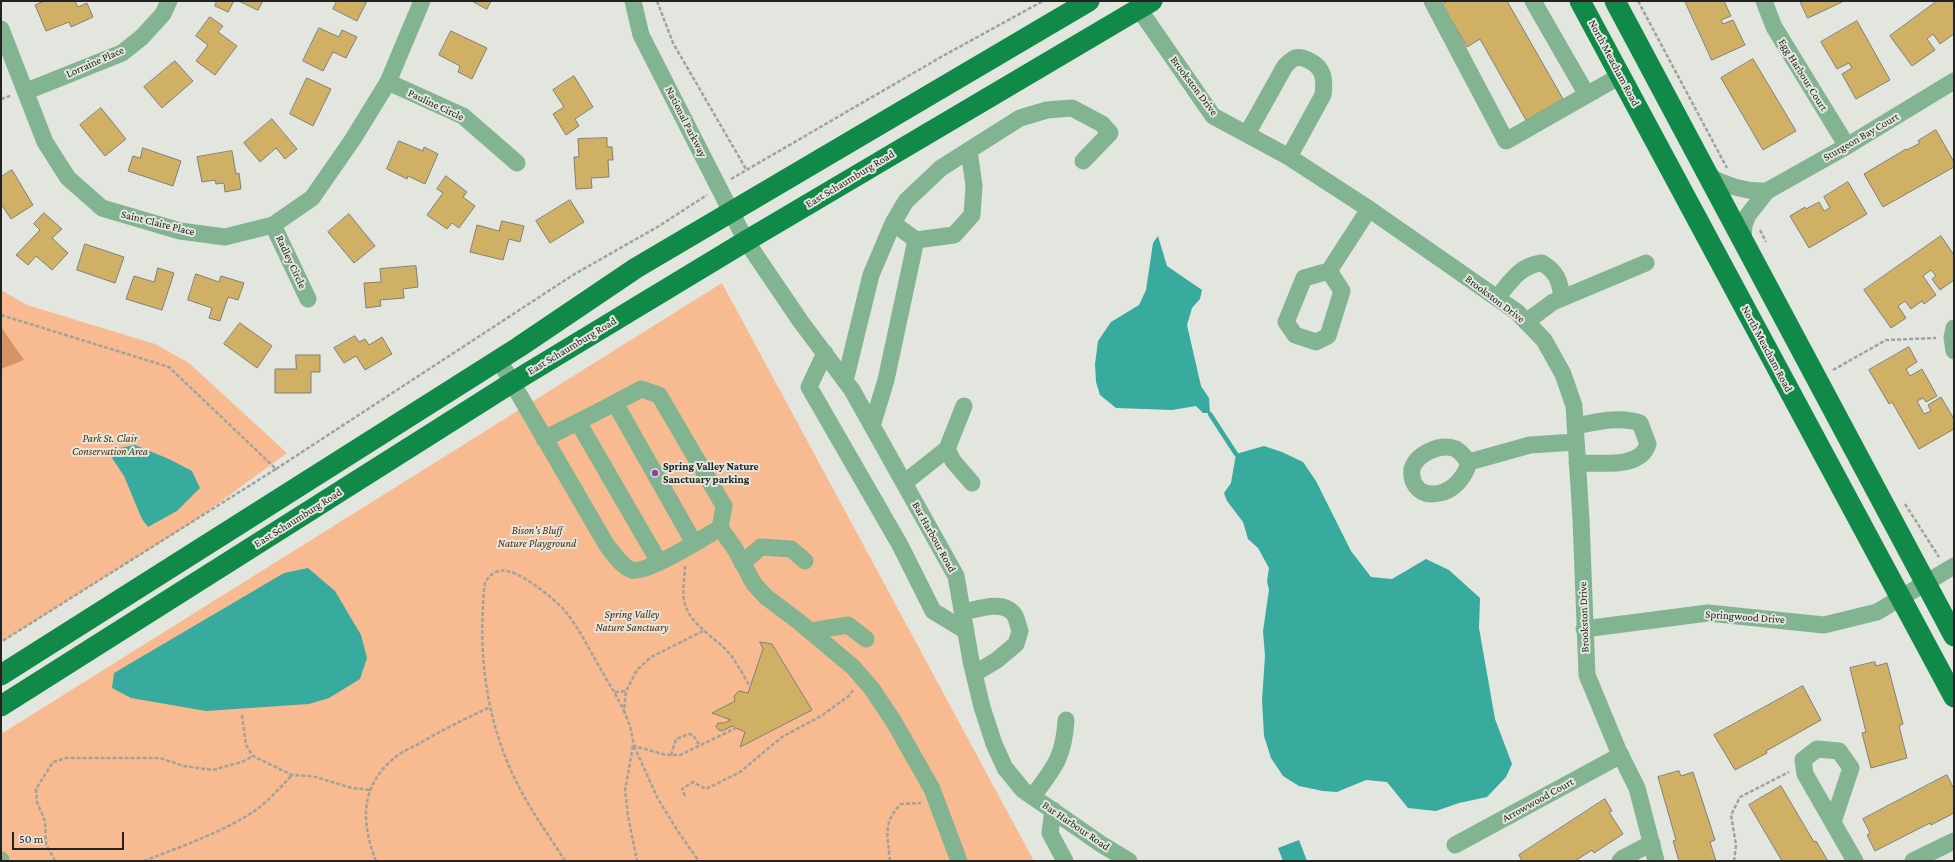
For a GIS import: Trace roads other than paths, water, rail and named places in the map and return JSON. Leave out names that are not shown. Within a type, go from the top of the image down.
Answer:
[{"type":"main road","points":[[1,675],[499,360],[636,268],[1089,1]]},
{"type":"main road","name":"North Meacham Road","points":[[1580,1],[1954,697]]},
{"type":"main road","points":[[1615,1],[1954,636]]},
{"type":"main road","name":"East Schaumburg Road","points":[[1,706],[513,382],[746,241],[1146,5]]},
{"type":"street","name":"Lorraine Place","points":[[27,91],[122,53],[147,31],[163,14],[169,1]]},
{"type":"street","name":"Saint Claire Place","points":[[1,29],[27,91],[45,142],[68,178],[102,208],[180,231],[225,237],[273,225],[312,198],[353,139],[388,82],[422,1]]},
{"type":"street","name":"National Parkway","points":[[633,1],[641,35],[746,241]]},
{"type":"street","points":[[1432,1],[1506,141],[1620,76]]},
{"type":"street","points":[[1533,1],[1587,95]]},
{"type":"street","name":"Egg Harbour Court","points":[[1764,1],[1774,27],[1847,146]]},
{"type":"street","name":"Brookston Drive","points":[[1146,5],[1213,116],[1289,157],[1369,210],[1517,312],[1544,340],[1563,374],[1574,406],[1581,520],[1584,629],[1587,675],[1621,755],[1637,788],[1656,861]]},
{"type":"street","points":[[1248,134],[1285,66],[1295,58],[1305,58],[1311,61],[1322,70],[1324,84],[1323,95],[1289,157]]},
{"type":"street","name":"Sturgeon Bay Court","points":[[1767,191],[1847,146],[1954,81]]},
{"type":"street","name":"Pauline Circle","points":[[388,82],[463,116],[517,163]]},
{"type":"street","points":[[845,381],[870,275],[893,223],[906,201],[941,168],[1020,118],[1047,110],[1072,108],[1102,124],[1110,133],[1083,161]]},
{"type":"street","points":[[893,223],[916,240],[954,235],[972,215],[974,186],[969,150]]},
{"type":"street","points":[[1708,175],[1721,183],[1750,192],[1767,191]]},
{"type":"street","points":[[1743,242],[1744,225],[1750,211],[1767,191]]},
{"type":"street","points":[[1329,271],[1369,210]]},
{"type":"street","name":"Radley Circle","points":[[273,225],[308,299]]},
{"type":"street","points":[[872,426],[886,380],[916,240]]},
{"type":"street","name":"Bar Harbour Road","points":[[746,241],[845,381],[872,426],[956,576],[964,612],[974,674],[982,707],[994,744],[1005,768],[1024,790],[1129,861]]},
{"type":"street","points":[[1497,298],[1523,268],[1532,264],[1542,263],[1556,273],[1560,283],[1562,298]]},
{"type":"street","points":[[1526,322],[1553,302],[1646,263]]},
{"type":"street","points":[[825,353],[809,387],[900,545],[933,611],[966,631]]},
{"type":"street","points":[[499,360],[513,382],[544,440],[560,462],[606,544],[622,563],[632,570],[639,570],[659,562],[720,528]]},
{"type":"street","points":[[544,440],[641,389],[659,395],[724,506],[720,528],[735,549],[754,584],[766,597],[853,667],[872,689],[912,753],[932,789],[959,861]]},
{"type":"street","points":[[615,403],[690,545]]},
{"type":"street","points":[[904,483],[947,449],[964,406]]},
{"type":"street","points":[[1469,462],[1575,434],[1613,420],[1630,420],[1640,423],[1648,444],[1646,452],[1637,459],[1618,462],[1577,463]]},
{"type":"street","points":[[578,422],[659,562]]},
{"type":"street","points":[[947,449],[953,461],[972,483]]},
{"type":"street","points":[[742,563],[761,546],[791,549],[805,561]]},
{"type":"street","name":"Springwood Drive","points":[[1584,629],[1708,613],[1824,624],[1877,612],[1900,596],[1950,568]]},
{"type":"street","points":[[964,612],[988,607],[1005,607],[1014,613],[1020,631],[1016,644],[997,660],[974,674]]},
{"type":"street","points":[[810,631],[848,625],[866,639]]},
{"type":"street","points":[[1033,796],[1055,767],[1065,739],[1066,720]]},
{"type":"street","points":[[1833,822],[1851,768],[1839,751],[1817,749],[1803,760],[1805,774],[1855,861]]},
{"type":"street","name":"Arrowwood Court","points":[[1455,845],[1621,755]]},
{"type":"street","points":[[1052,810],[1050,833],[1065,861]]},
{"type":"street","points":[[1913,861],[1954,841]]},
{"type":"street","points":[[1620,861],[1652,843]]},
{"type":"water","points":[[1158,236],[1167,266],[1202,290],[1200,299],[1192,308],[1187,325],[1201,386],[1209,398],[1210,413],[1203,413],[1196,406],[1172,410],[1116,408],[1100,395],[1096,382],[1095,364],[1098,341],[1111,322],[1139,305],[1146,290],[1153,243]]},
{"type":"water","points":[[135,445],[169,459],[192,471],[200,488],[177,511],[148,527],[142,519],[124,476],[112,458],[120,448]]},
{"type":"water","points":[[1264,446],[1282,452],[1303,462],[1316,481],[1351,551],[1371,577],[1392,579],[1426,559],[1449,570],[1480,598],[1479,628],[1495,719],[1512,764],[1506,777],[1487,797],[1459,803],[1436,811],[1408,808],[1387,782],[1366,780],[1337,792],[1323,791],[1299,786],[1283,776],[1271,758],[1264,736],[1262,700],[1265,656],[1263,631],[1269,590],[1267,581],[1269,568],[1258,548],[1248,539],[1243,522],[1227,501],[1224,493],[1231,483],[1236,454]]},
{"type":"water","points":[[308,568],[335,591],[361,635],[367,658],[360,679],[329,698],[309,704],[206,711],[131,698],[112,688],[114,673],[284,573]]},
{"type":"water","points":[[1299,840],[1307,861],[1283,861],[1278,848]]},
{"type":"waterway","points":[[1210,414],[1236,454]]},
{"type":"place","name":"Spring Valley Nature Sanctuary parking","points":[[655,473]]},
{"type":"park label","name":"Park St. Clair Conservation Area","points":[[110,445]]},
{"type":"park label","name":"Bison's Bluff Nature Playground","points":[[537,537]]},
{"type":"park label","name":"Spring Valley Nature Sanctuary","points":[[632,621]]}]
